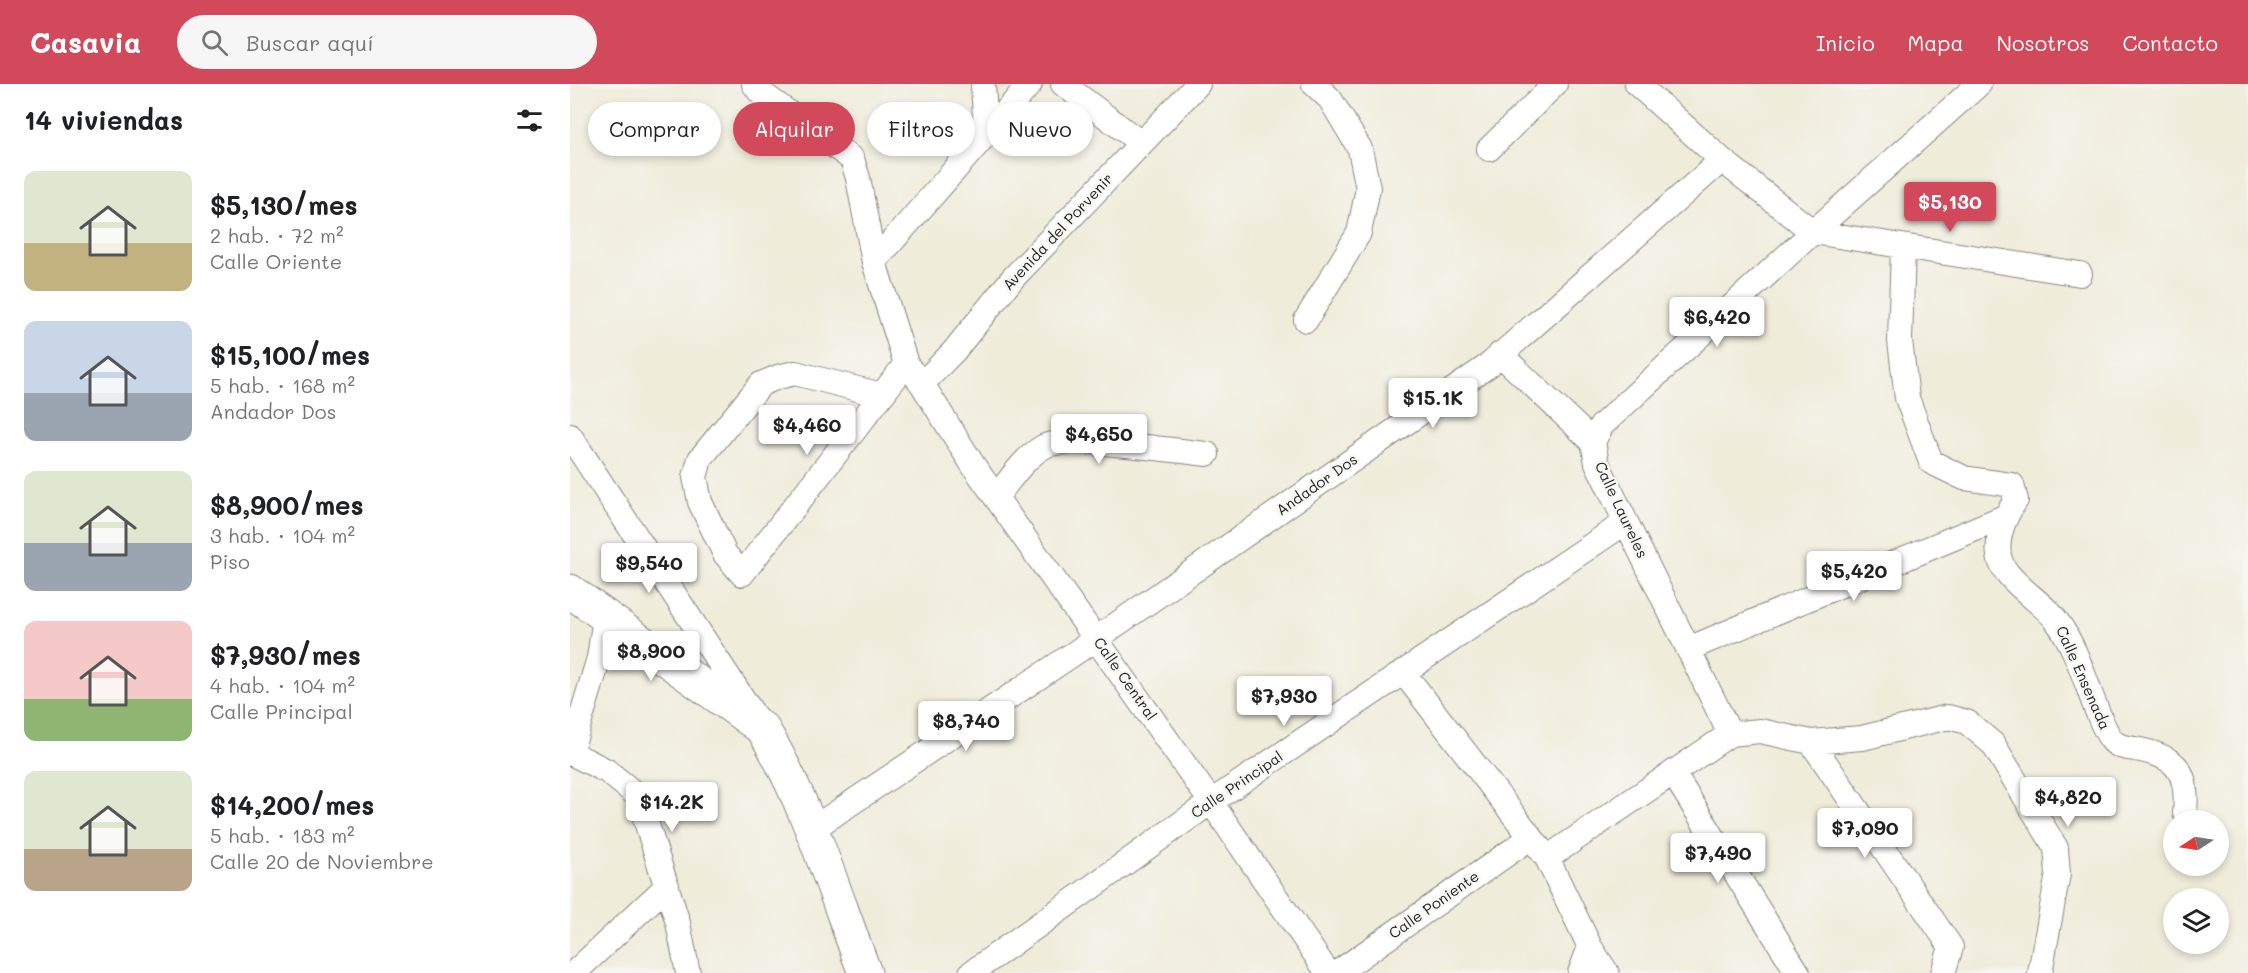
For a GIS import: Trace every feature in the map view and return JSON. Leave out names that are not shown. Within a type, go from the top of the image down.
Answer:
[{"type":"street","points":[[754,84],[760,92],[852,159],[858,178],[874,262],[906,364],[741,574],[725,554],[700,502],[695,477],[700,459],[761,384],[778,377],[795,373],[881,395]]},
{"type":"street","points":[[982,84],[986,134]]},
{"type":"street","points":[[874,262],[1030,84]]},
{"type":"street","points":[[1063,84],[1142,143]]},
{"type":"street","name":"Avenida del Porvenir","points":[[922,384],[954,351],[1013,278],[1198,84]]},
{"type":"street","points":[[1306,320],[1359,233],[1368,188],[1360,149],[1330,99],[1314,84]]},
{"type":"street","points":[[1489,149],[1554,84]]},
{"type":"street","points":[[1637,84],[1722,160],[1813,231],[2080,274]]},
{"type":"street","name":"Calle Laureles","points":[[1730,734],[1597,463],[1593,442],[1602,425],[1813,231],[1979,84]]},
{"type":"street","name":"Andador Dos","points":[[811,830],[1097,638],[1479,372],[1722,160]]},
{"type":"street","name":"Calle Ensenada","points":[[1903,247],[1900,341],[1907,398],[1931,462],[1964,478],[2012,485],[2016,500],[2004,517],[1999,557],[2011,577],[2055,618],[2071,644],[2112,742],[2124,747],[2156,752],[2177,765],[2187,791],[2185,810]]},
{"type":"street","points":[[1500,354],[1593,442]]},
{"type":"street","name":"Calle Central","points":[[906,364],[922,384],[973,465],[1097,638],[1328,973]]},
{"type":"street","points":[[570,436],[779,755],[811,830],[865,973]]},
{"type":"street","points":[[996,497],[1031,455],[1045,445],[1073,441],[1207,454]]},
{"type":"street","points":[[1689,649],[2004,517]]},
{"type":"street","name":"Calle Principal","points":[[972,973],[1211,802],[1626,522]]},
{"type":"street","points":[[570,591],[763,729]]},
{"type":"street","points":[[605,617],[599,658],[571,753],[607,771],[638,796],[678,923],[688,973]]},
{"type":"street","points":[[1403,672],[1547,858],[1590,947],[1607,973]]},
{"type":"street","points":[[1547,858],[1730,734],[1760,731],[1811,742],[1862,738],[1948,717],[1967,722],[1993,744],[2056,848],[2058,874],[2040,973]]},
{"type":"street","points":[[1811,742],[1951,947],[1943,973]]},
{"type":"street","points":[[1673,773],[1798,973]]},
{"type":"street","name":"Calle Poniente","points":[[1337,973],[1530,837]]},
{"type":"street","points":[[574,973],[667,886]]},
{"type":"street","points":[[1581,973],[1590,947]]}]
